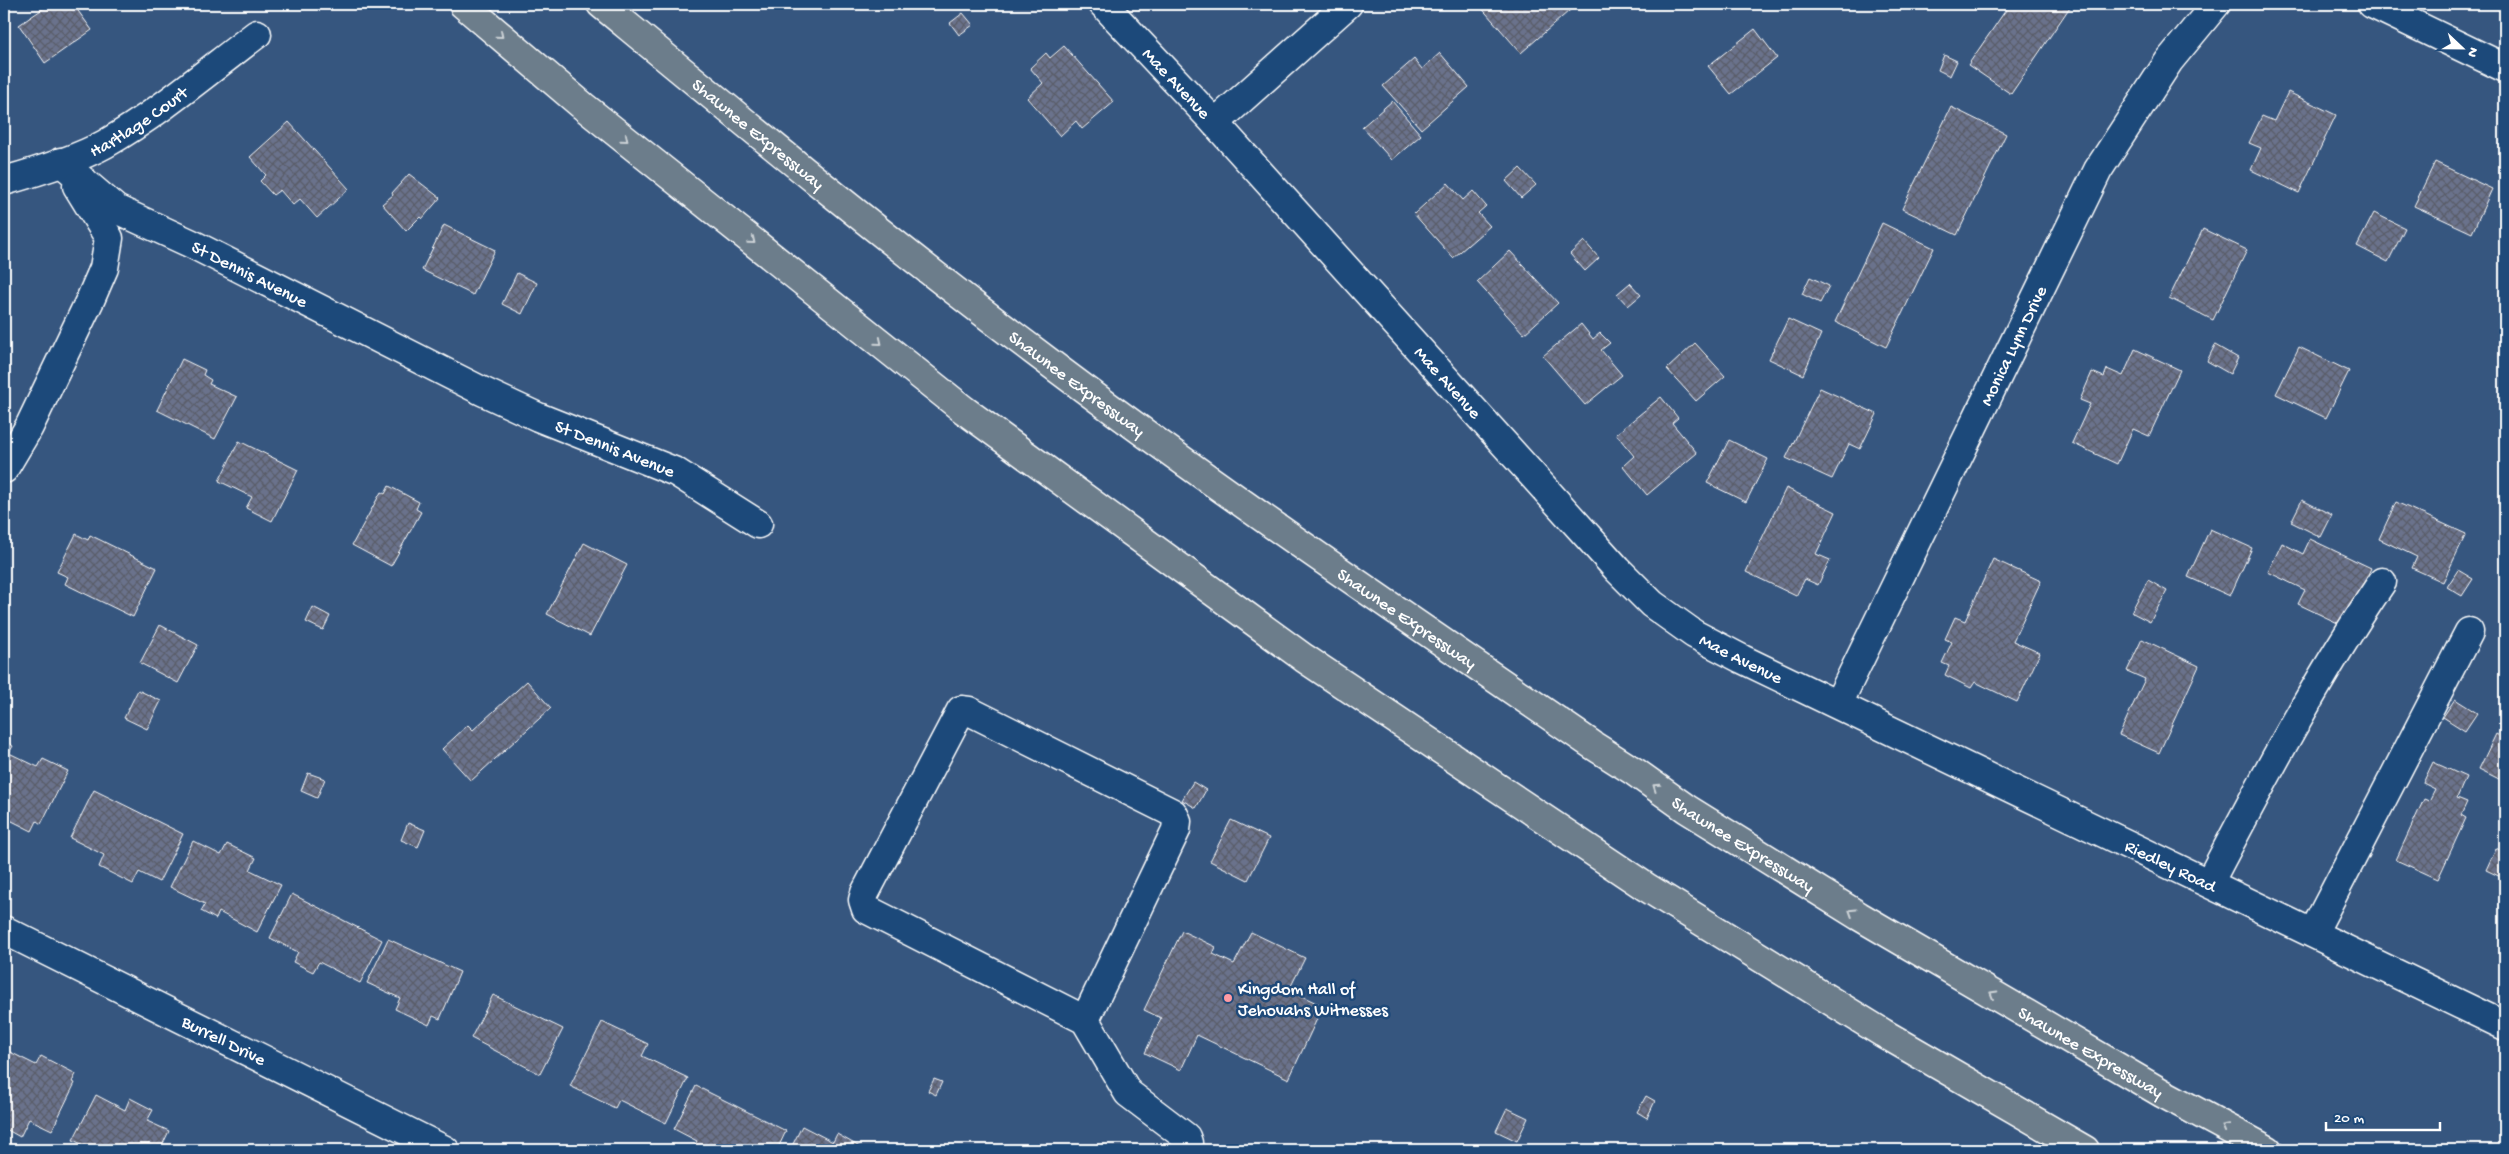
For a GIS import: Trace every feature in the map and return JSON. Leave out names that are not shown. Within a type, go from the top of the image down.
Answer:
[{"type":"highway","points":[[463,4],[583,106],[964,410],[1304,658],[1646,887],[1883,1033],[2085,1150]]},
{"type":"highway","name":"Shawnee Expressway","points":[[601,4],[797,165],[1033,351],[1229,494],[1594,746],[1687,809],[1860,916],[2162,1093],[2268,1150]]},
{"type":"street","name":"Mae Avenue","points":[[1103,4],[1214,123],[1611,563],[1652,604],[1694,634],[1838,704]]},
{"type":"street","points":[[1214,123],[1348,4]]},
{"type":"street","name":"Monica Lynn Drive","points":[[1838,704],[2098,170],[2169,61],[2216,4]]},
{"type":"street","points":[[2372,4],[2505,68]]},
{"type":"street","name":"Hartlage Court","points":[[4,181],[61,162],[103,145],[150,114],[257,34]]},
{"type":"street","points":[[4,469],[61,363],[104,268],[109,238],[61,162]]},
{"type":"street","name":"St Dennis Avenue","points":[[61,162],[116,209],[192,244],[482,391],[538,417],[676,472],[758,524]]},
{"type":"street","points":[[2209,883],[2279,749],[2339,645],[2382,582]]},
{"type":"street","points":[[2313,933],[2469,632]]},
{"type":"street","name":"Riedley Road","points":[[1838,704],[2505,1026]]},
{"type":"street","points":[[1085,1020],[1176,830],[1177,821],[1173,813],[969,711],[961,710],[865,893],[863,900],[866,909],[1085,1020],[1128,1094],[1186,1137],[1188,1143],[1187,1150]]},
{"type":"street","name":"Burrell Drive","points":[[4,930],[445,1150]]},
{"type":"building","points":[[50,4],[73,4],[92,30],[45,63],[19,25]]},
{"type":"building","points":[[1577,4],[1521,53],[1479,5]]},
{"type":"building","points":[[2010,4],[2072,4],[2011,94],[1968,65]]},
{"type":"building","points":[[963,13],[973,25],[959,35],[950,23]]},
{"type":"building","points":[[1755,29],[1777,58],[1731,94],[1708,66]]},
{"type":"building","points":[[1064,46],[1114,102],[1082,129],[1076,121],[1060,136],[1027,98],[1043,83],[1030,68],[1046,53],[1050,58]]},
{"type":"building","points":[[1440,53],[1469,87],[1421,129],[1383,86],[1414,59],[1422,69]]},
{"type":"building","points":[[1944,55],[1957,61],[1950,76],[1938,70]]},
{"type":"building","points":[[2288,92],[2336,115],[2299,193],[2251,170],[2261,148],[2249,143],[2262,116],[2274,121]]},
{"type":"building","points":[[1392,101],[1421,135],[1392,160],[1362,127]]},
{"type":"building","points":[[1951,107],[2006,134],[1957,235],[1902,209]]},
{"type":"building","points":[[289,122],[349,189],[317,218],[300,199],[293,205],[280,190],[273,195],[260,181],[266,175],[250,157]]},
{"type":"building","points":[[2435,162],[2492,189],[2472,233],[2414,206]]},
{"type":"building","points":[[1520,168],[1536,185],[1521,198],[1506,181]]},
{"type":"building","points":[[409,174],[440,198],[422,219],[420,217],[406,231],[382,204],[393,195],[392,193]]},
{"type":"building","points":[[1448,183],[1463,200],[1473,191],[1486,206],[1478,213],[1490,226],[1453,258],[1414,214]]},
{"type":"building","points":[[2374,213],[2405,228],[2388,262],[2357,246]]},
{"type":"building","points":[[1882,223],[1934,248],[1886,347],[1835,322]]},
{"type":"building","points":[[444,225],[495,250],[473,295],[422,270]]},
{"type":"building","points":[[2203,229],[2247,250],[2213,320],[2169,298]]},
{"type":"building","points":[[1584,241],[1599,258],[1585,271],[1570,254]]},
{"type":"building","points":[[1510,251],[1558,303],[1524,334],[1477,282]]},
{"type":"building","points":[[517,273],[537,283],[522,314],[502,304]]},
{"type":"building","points":[[1810,277],[1829,286],[1820,303],[1802,294]]},
{"type":"building","points":[[1630,283],[1641,295],[1628,306],[1617,294]]},
{"type":"building","points":[[1788,319],[1821,334],[1803,375],[1769,359]]},
{"type":"building","points":[[1581,324],[1593,339],[1600,333],[1610,343],[1601,350],[1622,375],[1585,405],[1543,356]]},
{"type":"building","points":[[1695,343],[1725,376],[1696,401],[1667,369]]},
{"type":"building","points":[[2215,345],[2238,358],[2230,374],[2207,361]]},
{"type":"building","points":[[2299,347],[2349,371],[2326,418],[2276,394]]},
{"type":"building","points":[[2135,349],[2180,370],[2149,436],[2133,429],[2117,464],[2072,443],[2090,404],[2080,400],[2092,372],[2104,377],[2107,369],[2123,376]]},
{"type":"building","points":[[182,359],[205,370],[203,375],[211,380],[209,384],[237,397],[215,439],[157,410]]},
{"type":"building","points":[[1820,388],[1877,414],[1860,449],[1849,444],[1832,479],[1786,458]]},
{"type":"building","points":[[1661,397],[1678,418],[1672,423],[1697,453],[1647,495],[1623,466],[1634,456],[1616,434]]},
{"type":"building","points":[[1729,440],[1768,459],[1746,502],[1707,483]]},
{"type":"building","points":[[239,441],[298,470],[272,521],[246,508],[252,497],[219,481]]},
{"type":"building","points":[[389,486],[419,502],[416,509],[421,512],[391,566],[352,545],[381,492],[385,494]]},
{"type":"building","points":[[1786,488],[1836,512],[1816,554],[1830,560],[1818,585],[1805,579],[1796,596],[1746,572]]},
{"type":"building","points":[[2302,500],[2332,515],[2321,537],[2291,522]]},
{"type":"building","points":[[2396,502],[2466,534],[2443,582],[2412,568],[2417,557],[2379,539]]},
{"type":"building","points":[[2210,529],[2252,548],[2230,596],[2188,577]]},
{"type":"building","points":[[76,534],[88,540],[90,535],[157,568],[133,617],[65,584],[68,577],[57,572]]},
{"type":"building","points":[[2310,539],[2371,568],[2344,626],[2298,604],[2305,590],[2268,572],[2282,543],[2303,554]]},
{"type":"building","points":[[584,543],[627,565],[590,636],[547,614]]},
{"type":"building","points":[[1993,559],[2041,581],[2013,641],[2040,653],[2017,702],[1975,682],[1971,688],[1945,675],[1949,666],[1942,663],[1952,642],[1945,639],[1955,617],[1965,621]]},
{"type":"building","points":[[2458,570],[2473,579],[2462,596],[2447,587]]},
{"type":"building","points":[[2148,580],[2167,591],[2150,622],[2131,612]]},
{"type":"building","points":[[313,607],[330,616],[323,630],[306,622]]},
{"type":"building","points":[[160,625],[198,645],[178,683],[140,663]]},
{"type":"building","points":[[2142,639],[2199,666],[2159,753],[2119,735],[2145,679],[2127,671]]},
{"type":"building","points":[[527,681],[551,708],[471,781],[442,749],[468,725],[473,730]]},
{"type":"building","points":[[138,690],[161,701],[147,729],[124,718]]},
{"type":"building","points":[[2455,699],[2477,713],[2465,731],[2443,717]]},
{"type":"building","points":[[2496,734],[2505,739],[2505,782],[2479,769]]},
{"type":"building","points":[[4,741],[13,746],[9,753],[38,767],[43,759],[68,771],[41,824],[37,821],[32,831],[4,817],[6,807],[4,806]]},
{"type":"building","points":[[2433,762],[2466,777],[2457,798],[2467,802],[2461,815],[2466,818],[2438,879],[2396,860],[2424,799],[2429,801],[2435,789],[2423,783]]},
{"type":"building","points":[[308,773],[325,779],[317,798],[301,791]]},
{"type":"building","points":[[1193,782],[1206,790],[1196,808],[1182,800]]},
{"type":"building","points":[[94,790],[183,834],[159,882],[139,872],[133,884],[99,867],[104,855],[70,838]]},
{"type":"building","points":[[1231,820],[1269,838],[1248,880],[1210,861]]},
{"type":"building","points":[[408,823],[425,830],[418,847],[401,840]]},
{"type":"building","points":[[193,841],[221,855],[227,844],[256,858],[250,870],[281,885],[257,932],[219,912],[216,919],[201,911],[205,904],[170,887]]},
{"type":"building","points":[[2496,848],[2505,853],[2505,879],[2486,870]]},
{"type":"building","points":[[292,894],[382,940],[360,983],[319,962],[313,972],[293,962],[298,952],[270,938]]},
{"type":"building","name":"Kingdom Hall of Jehovahs Witnesses","points":[[1182,931],[1216,947],[1213,954],[1234,964],[1251,932],[1305,958],[1289,990],[1323,1006],[1289,1079],[1197,1035],[1181,1070],[1145,1053],[1161,1018],[1144,1010]]},
{"type":"building","points":[[388,939],[460,972],[440,1019],[433,1016],[429,1025],[395,1009],[400,998],[367,983]]},
{"type":"building","points":[[493,995],[563,1029],[540,1074],[471,1038]]},
{"type":"building","points":[[602,1022],[648,1044],[642,1056],[688,1078],[666,1123],[619,1100],[615,1108],[570,1086]]},
{"type":"building","points":[[4,1049],[36,1065],[41,1056],[76,1074],[72,1082],[75,1083],[52,1130],[29,1119],[20,1137],[4,1128],[6,1107],[4,1106]]},
{"type":"building","points":[[934,1079],[942,1082],[936,1095],[928,1091]]},
{"type":"building","points":[[696,1086],[786,1131],[777,1150],[698,1150],[693,1148],[697,1141],[674,1129]]},
{"type":"building","points":[[96,1095],[125,1110],[130,1098],[153,1110],[147,1121],[169,1131],[160,1150],[94,1150],[73,1140]]},
{"type":"building","points":[[1646,1096],[1655,1101],[1647,1118],[1637,1112]]},
{"type":"building","points":[[1507,1108],[1528,1118],[1517,1141],[1496,1131]]},
{"type":"building","points":[[802,1126],[833,1142],[837,1134],[865,1150],[790,1150]]},
{"type":"place","name":"Kingdom Hall of Jehovahs Witnesses","points":[[1228,998]]}]
